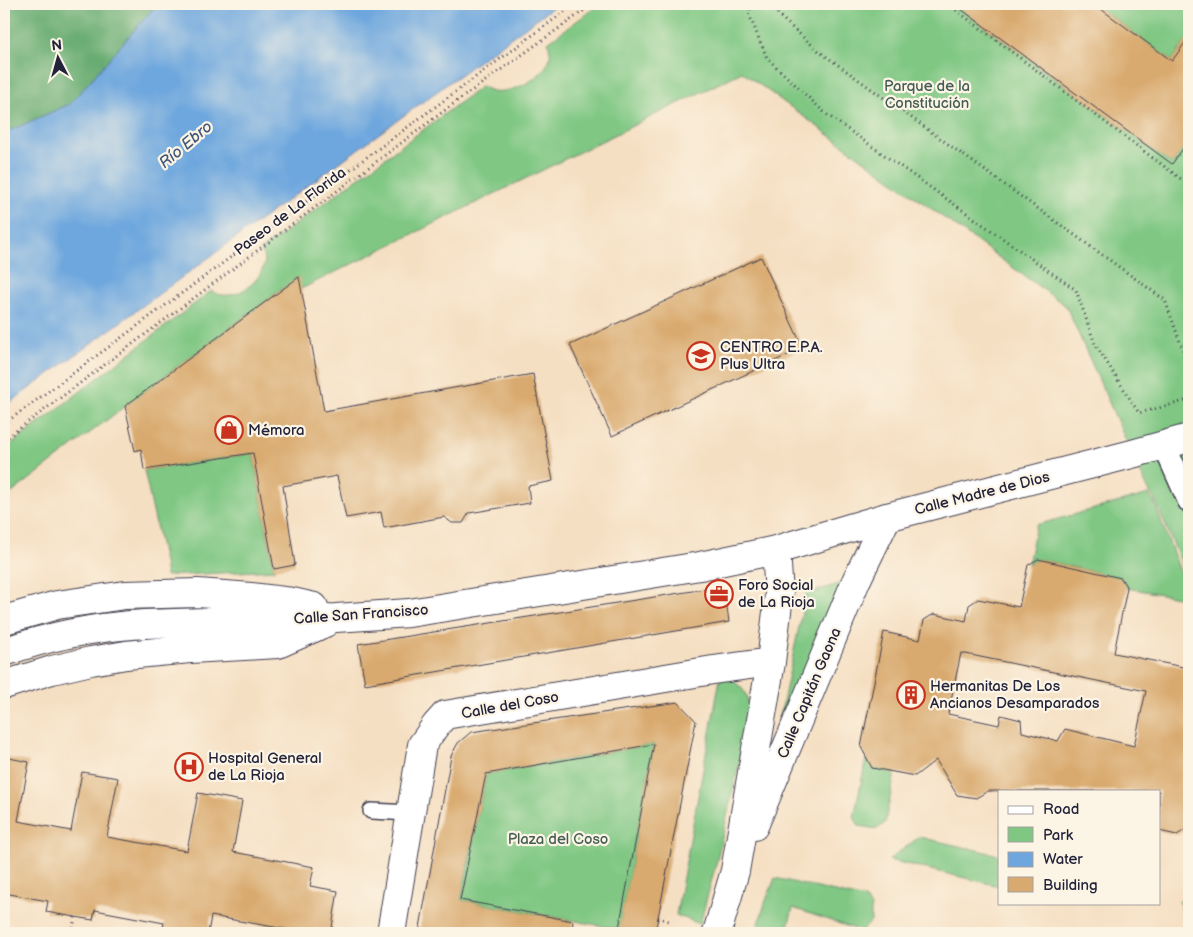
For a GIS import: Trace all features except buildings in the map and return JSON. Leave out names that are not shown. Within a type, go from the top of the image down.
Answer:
[{"type":"main road","name":"Calle Madre de Dios","points":[[776,550],[887,517],[1177,441]]},
{"type":"main road","name":"Calle Capitán Gaona","points":[[735,871],[856,581],[887,517]]},
{"type":"main road","name":"Calle Capitán Gaona","points":[[717,933],[735,871],[771,662],[780,595],[776,550]]},
{"type":"main road","name":"Calle San Francisco","points":[[4,652],[50,638],[114,626],[336,618],[409,613],[700,566],[776,550]]},
{"type":"main road","points":[[4,620],[57,605],[125,595],[198,593],[292,602],[313,606],[336,618]]},
{"type":"main road","points":[[4,685],[52,670],[126,655],[278,644],[336,618]]},
{"type":"main road","name":"Calle del Coso","points":[[391,933],[422,745],[445,716],[712,670],[771,662]]},
{"type":"street","points":[[1177,441],[1189,501]]},
{"type":"lane","points":[[371,811],[411,813]]},
{"type":"path","name":"Paseo de La Florida","points":[[4,424],[575,4]]},
{"type":"path","name":"Paseo de La Florida","points":[[4,440],[456,102],[593,4]]},
{"type":"path","points":[[750,4],[750,18],[767,58],[826,114],[1076,290],[1095,344],[1139,413],[1189,400]]},
{"type":"path","points":[[774,4],[778,15],[820,52],[1165,300],[1189,367]]},
{"type":"path","points":[[948,4],[1189,185]]},
{"type":"path","points":[[72,933],[75,916]]},
{"type":"path","points":[[658,918],[669,921]]},
{"type":"green space","points":[[4,4],[157,4],[70,104],[4,133]]},
{"type":"green space","name":"Parque de la Constitución","points":[[600,4],[953,4],[1172,164],[1189,140],[1189,581],[1154,498],[1132,454],[1066,306],[742,72],[301,289],[298,277],[4,499],[4,450],[211,291],[219,295],[228,295],[244,290],[257,278],[264,265],[265,262],[261,250],[482,86],[493,91],[510,90],[535,78],[547,65],[550,57],[548,42]]},
{"type":"green space","points":[[1094,4],[1189,4],[1189,37],[1172,61]]},
{"type":"green space","points":[[253,453],[274,570],[166,576],[144,470]]},
{"type":"green space","points":[[1149,494],[1154,502],[1189,599],[1127,588],[1121,578],[1038,559],[1028,565],[1036,525]]},
{"type":"green space","points":[[845,582],[770,763],[806,594]]},
{"type":"green space","points":[[730,678],[746,694],[750,716],[716,864],[700,924],[676,915],[720,679]]},
{"type":"green space","name":"Plaza del Coso","points":[[654,744],[619,929],[461,900],[486,774]]},
{"type":"green space","points":[[866,759],[873,768],[895,773],[885,823],[877,829],[859,826],[854,817]]},
{"type":"green space","points":[[919,837],[998,855],[998,886],[889,860]]},
{"type":"green space","points":[[775,878],[865,899],[871,907],[871,922],[861,931],[793,908],[786,933],[756,933]]},
{"type":"green space","points":[[1179,901],[1189,903],[1189,928],[1187,927]]},
{"type":"water","name":"Río Ebro","points":[[157,4],[557,4],[4,407],[4,133],[70,104]]},
{"type":"place","name":"CENTRO E.P.A. Plus Ultra","points":[[701,356]]},
{"type":"place","name":"Mémora","points":[[229,430]]},
{"type":"place","name":"Foro Social de La Rioja","points":[[719,594]]},
{"type":"place","name":"Hermanitas De Los Ancianos Desamparados","points":[[911,695]]},
{"type":"place","name":"Hospital General de La Rioja","points":[[189,767]]}]
